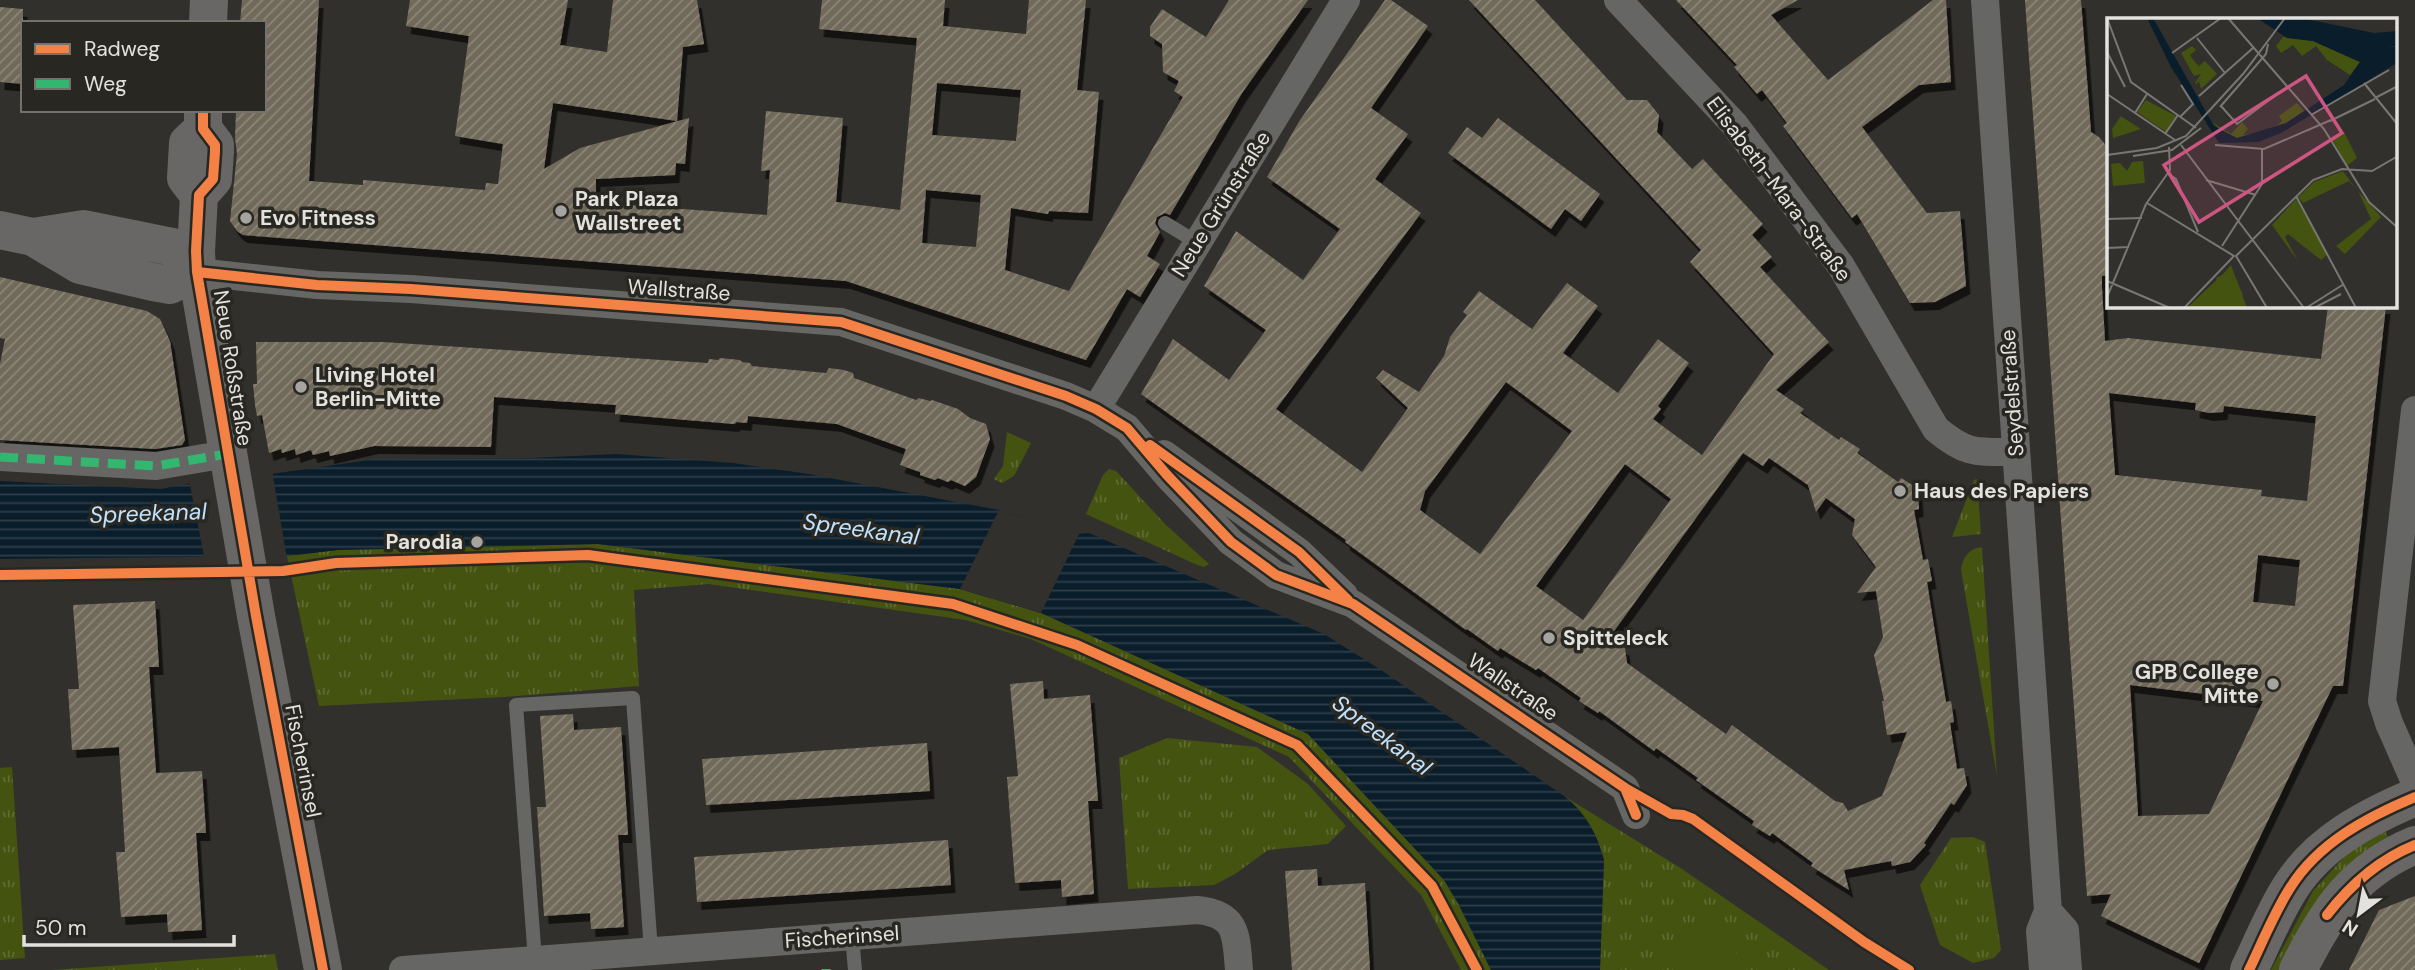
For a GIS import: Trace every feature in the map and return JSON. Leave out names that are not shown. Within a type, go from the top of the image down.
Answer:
[{"type":"street","points":[[208,21],[209,0]]},
{"type":"street","name":"Neue Grünstraße","points":[[1096,409],[1346,0]]},
{"type":"street","name":"Elisabeth-Mara-Straße","points":[[1618,0],[1734,124],[1841,266],[1936,429],[1948,439],[1976,452],[2016,452]]},
{"type":"street","name":"Seydelstraße","points":[[1985,0],[2048,911],[2040,931],[2043,970]]},
{"type":"street","name":"Neue Roßstraße","points":[[203,120],[188,143],[186,178],[199,194],[197,272],[247,560]]},
{"type":"street","points":[[17,233],[83,229],[173,247],[197,272]]},
{"type":"street","name":"Wallstraße","points":[[197,272],[317,285],[411,289],[841,322],[1066,396],[1123,425],[1135,436],[1179,464],[1299,552],[1353,604],[1625,788],[1636,815]]},
{"type":"street","points":[[2415,410],[2382,701],[2415,782]]},
{"type":"street","points":[[0,457],[156,466],[229,463]]},
{"type":"street","name":"Fischerinsel","points":[[247,560],[323,970]]},
{"type":"street","points":[[2249,970],[2288,890],[2314,858],[2359,824],[2415,797]]},
{"type":"street","points":[[2298,970],[2327,915],[2341,897],[2380,864],[2415,845]]},
{"type":"street","name":"Fischerinsel","points":[[403,970],[1197,910],[1213,912],[1228,920],[1236,934],[1239,970]]},
{"type":"street","name":"Seydelstraße","points":[[2048,911],[2065,930],[2068,970]]},
{"type":"lane","points":[[1165,223],[1198,243]]},
{"type":"lane","points":[[535,960],[516,705],[632,698],[651,951]]},
{"type":"lane","points":[[852,936],[855,970]]},
{"type":"green space","points":[[1007,432],[1031,443],[1014,476],[1002,483],[994,479],[1003,466]]},
{"type":"green space","points":[[1109,469],[1116,471],[1166,525],[1209,564],[1204,567],[1195,564],[1086,514],[1103,475]]},
{"type":"green space","points":[[1977,479],[1981,534],[1952,537],[1974,480]]},
{"type":"green space","points":[[598,544],[960,589],[1041,613],[1308,734],[1444,880],[1491,970],[1461,970],[1421,895],[1289,757],[1031,639],[966,620],[708,584],[634,590],[639,686],[504,697],[319,706],[287,556],[338,550]]},
{"type":"green space","points":[[1982,547],[1997,776],[1961,570],[1967,554]]},
{"type":"green space","points":[[1167,738],[1257,747],[1308,784],[1346,826],[1328,844],[1268,850],[1235,874],[1214,885],[1128,889],[1119,758]]},
{"type":"green space","points":[[12,767],[25,958],[0,960],[0,768]]},
{"type":"green space","points":[[1564,796],[1682,869],[1829,970],[1600,970],[1604,860],[1590,825]]},
{"type":"green space","points":[[2384,828],[2389,840],[2284,970],[2271,970],[2313,891],[2346,855]]},
{"type":"green space","points":[[1973,837],[1985,842],[2001,950],[1994,958],[1973,963],[1940,945],[1920,885],[1951,838]]},
{"type":"green space","points":[[1709,920],[1725,927],[1731,933],[1736,946],[1734,962],[1729,970],[1686,970],[1679,953],[1681,937],[1692,926]]},
{"type":"green space","points":[[275,954],[278,970],[53,970]]},
{"type":"water","name":"Spreekanal","points":[[617,454],[733,463],[809,474],[999,510],[1078,534],[1089,533],[1324,634],[1564,796],[1579,810],[1598,841],[1604,860],[1600,970],[1491,970],[1444,880],[1308,734],[1041,613],[960,589],[598,544],[338,550],[287,556],[0,559],[0,481],[161,489],[207,480],[376,459],[530,458]]},
{"type":"pier","points":[[272,470],[287,559],[205,561],[189,480]]},
{"type":"pier","points":[[999,510],[1079,534],[1041,613],[960,589]]},
{"type":"building","points":[[242,0],[319,0],[309,181],[363,185],[363,180],[485,190],[486,183],[498,184],[503,144],[455,136],[469,36],[406,26],[410,0],[568,0],[560,45],[607,52],[613,0],[697,0],[704,44],[683,47],[677,121],[553,103],[544,169],[580,148],[689,118],[685,164],[676,163],[675,175],[596,179],[596,203],[767,215],[770,170],[761,171],[766,111],[843,118],[836,202],[900,210],[917,38],[819,29],[822,0],[945,0],[943,26],[1026,34],[1029,0],[1086,0],[1077,90],[1099,92],[1088,213],[1049,211],[1048,214],[1011,208],[1005,270],[1069,291],[1183,97],[1174,91],[1179,81],[1163,72],[1162,44],[1150,36],[1150,27],[1162,9],[1206,37],[1229,0],[1308,0],[1242,93],[1170,215],[1165,213],[1157,217],[1155,223],[1160,232],[1147,256],[1160,264],[1140,297],[1127,289],[1086,360],[846,281],[243,235],[230,221],[237,154],[236,112],[266,112],[266,21],[240,21]],"holes":[[[937,83],[1021,90],[1016,141],[932,135]],[[926,190],[981,195],[976,247],[922,243]]]},
{"type":"building","points":[[1385,0],[1391,0],[1428,26],[1371,108],[1408,134],[1375,179],[1421,213],[1276,409],[1362,472],[1408,408],[1376,378],[1383,370],[1419,392],[1444,356],[1450,337],[1467,315],[1463,312],[1479,291],[1532,329],[1567,283],[1598,306],[1563,353],[1618,393],[1658,339],[1689,363],[1658,406],[1661,409],[1653,419],[1702,455],[1774,354],[1690,262],[1701,250],[1469,0],[1535,0],[1627,100],[1647,100],[1659,115],[1657,132],[1692,169],[1703,159],[1763,224],[1752,235],[1772,257],[1760,267],[1829,342],[1776,390],[1804,409],[1800,413],[1839,440],[1841,437],[1860,449],[1857,453],[1898,482],[1901,478],[1914,486],[1918,492],[1919,509],[1914,510],[1923,560],[1928,559],[1932,581],[1927,582],[1946,702],[1951,701],[1954,722],[1950,723],[1957,769],[1964,768],[1967,785],[1954,805],[1951,803],[1924,843],[1926,845],[1910,862],[1892,866],[1891,861],[1844,870],[1849,890],[1811,866],[1813,863],[1772,833],[1770,836],[1752,825],[1754,821],[1656,748],[1654,751],[1599,711],[1598,713],[1579,701],[1581,698],[1538,668],[1536,670],[1500,648],[1498,651],[1466,630],[1345,542],[1346,540],[1141,394],[1173,339],[1229,380],[1266,330],[1204,286],[1236,231],[1303,280],[1340,229],[1267,177],[1300,120]],"holes":[[[1506,382],[1572,431],[1480,554],[1420,510],[1425,491]],[[1743,453],[1763,466],[1769,458],[1808,485],[1816,512],[1826,498],[1855,519],[1852,535],[1876,567],[1857,593],[1876,591],[1883,637],[1874,655],[1884,701],[1887,735],[1907,732],[1882,796],[1848,811],[1843,803],[1835,801],[1732,725],[1726,734],[1627,663],[1625,648],[1609,638]],[[1625,464],[1671,499],[1583,620],[1536,586]]]},
{"type":"building","points":[[1676,0],[1798,0],[1771,15],[1828,80],[1933,0],[1946,0],[1951,82],[1919,85],[1862,127],[1927,213],[1960,211],[1966,286],[1935,302],[1910,303],[1857,214],[1852,218],[1783,126],[1787,123],[1762,90],[1757,94],[1734,67],[1737,65]]},
{"type":"building","points":[[2025,0],[2081,0],[2091,132],[2107,147],[2107,275],[2102,276],[2105,341],[2128,338],[2321,359],[2328,308],[2386,308],[2343,686],[2333,686],[2199,963],[2101,916],[2111,894],[2087,896]],"holes":[[[2109,393],[2196,403],[2195,410],[2209,413],[2223,412],[2224,406],[2316,416],[2307,501],[2261,496],[2262,490],[2115,475]],[[2258,555],[2300,560],[2295,606],[2253,602]],[[2130,685],[2263,701],[2209,814],[2138,816]]]},
{"type":"building","points":[[0,7],[23,9],[21,84],[0,82]]},
{"type":"building","points":[[1498,118],[1600,194],[1581,221],[1565,209],[1551,229],[1448,153],[1467,127],[1482,138]]},
{"type":"building","points":[[0,277],[147,311],[160,319],[170,341],[185,440],[182,445],[155,449],[0,440],[0,364],[5,339],[0,338]]},
{"type":"building","points":[[256,342],[383,342],[708,363],[709,359],[720,358],[740,360],[752,366],[826,373],[829,368],[853,373],[854,378],[916,400],[932,400],[958,409],[970,418],[986,424],[990,439],[976,477],[965,486],[951,480],[935,480],[920,475],[920,472],[900,465],[906,449],[837,424],[748,416],[747,423],[734,424],[615,414],[616,405],[494,397],[491,447],[374,446],[330,456],[329,451],[313,455],[311,450],[296,455],[295,449],[282,453],[281,449],[269,453],[262,415],[257,416],[255,405],[253,384],[257,384]]},
{"type":"building","points":[[155,601],[159,667],[149,667],[156,773],[202,771],[206,833],[196,833],[202,930],[168,932],[167,914],[121,917],[116,852],[125,852],[119,747],[72,750],[68,689],[79,689],[73,605]]},
{"type":"building","points":[[1043,681],[1044,699],[1090,695],[1098,801],[1088,801],[1094,894],[1062,897],[1061,880],[1015,883],[1007,777],[1018,776],[1010,684]]},
{"type":"building","points":[[573,714],[574,730],[621,727],[628,835],[618,835],[624,927],[591,929],[590,913],[544,916],[537,807],[546,807],[540,716]]},
{"type":"building","points":[[927,743],[930,791],[706,805],[702,759]]},
{"type":"building","points":[[948,840],[951,885],[697,902],[694,857]]},
{"type":"building","points":[[1317,869],[1318,886],[1365,883],[1370,970],[1292,970],[1285,871]]},
{"type":"building","points":[[2415,896],[2415,970],[2349,970],[2379,910]]},
{"type":"marked path","points":[[0,457],[156,466],[227,454]]},
{"type":"cycle path","points":[[203,112],[203,129],[215,145],[215,152],[213,179],[199,195],[197,272],[256,616],[323,970]]},
{"type":"cycle path","points":[[197,272],[317,285],[411,289],[841,322],[1066,396],[1096,409],[1127,428],[1167,475],[1231,542],[1276,575],[1353,604],[1625,788],[1636,815]]},
{"type":"cycle path","points":[[1150,445],[1299,552],[1348,600]]},
{"type":"cycle path","points":[[0,575],[283,571],[336,563],[588,555],[953,604],[1077,645],[1297,745],[1432,886],[1477,970]]},
{"type":"cycle path","points":[[1625,788],[1671,814],[1693,819],[1864,942],[1909,970]]},
{"type":"cycle path","points":[[2249,970],[2273,918],[2301,872],[2345,833],[2379,813],[2415,797]]},
{"type":"cycle path","points":[[2327,915],[2366,874],[2415,845]]},
{"type":"place","name":"Park Plaza Wallstreet","points":[[561,211]]},
{"type":"place","name":"Evo Fitness","points":[[246,218]]},
{"type":"place","name":"Living Hotel Berlin-Mitte","points":[[301,387]]},
{"type":"place","name":"Haus des Papiers","points":[[1900,491]]},
{"type":"place","name":"Parodia","points":[[477,542]]},
{"type":"place","name":"Spitteleck","points":[[1549,638]]},
{"type":"place","name":"GPB College Mitte","points":[[2273,684]]}]
